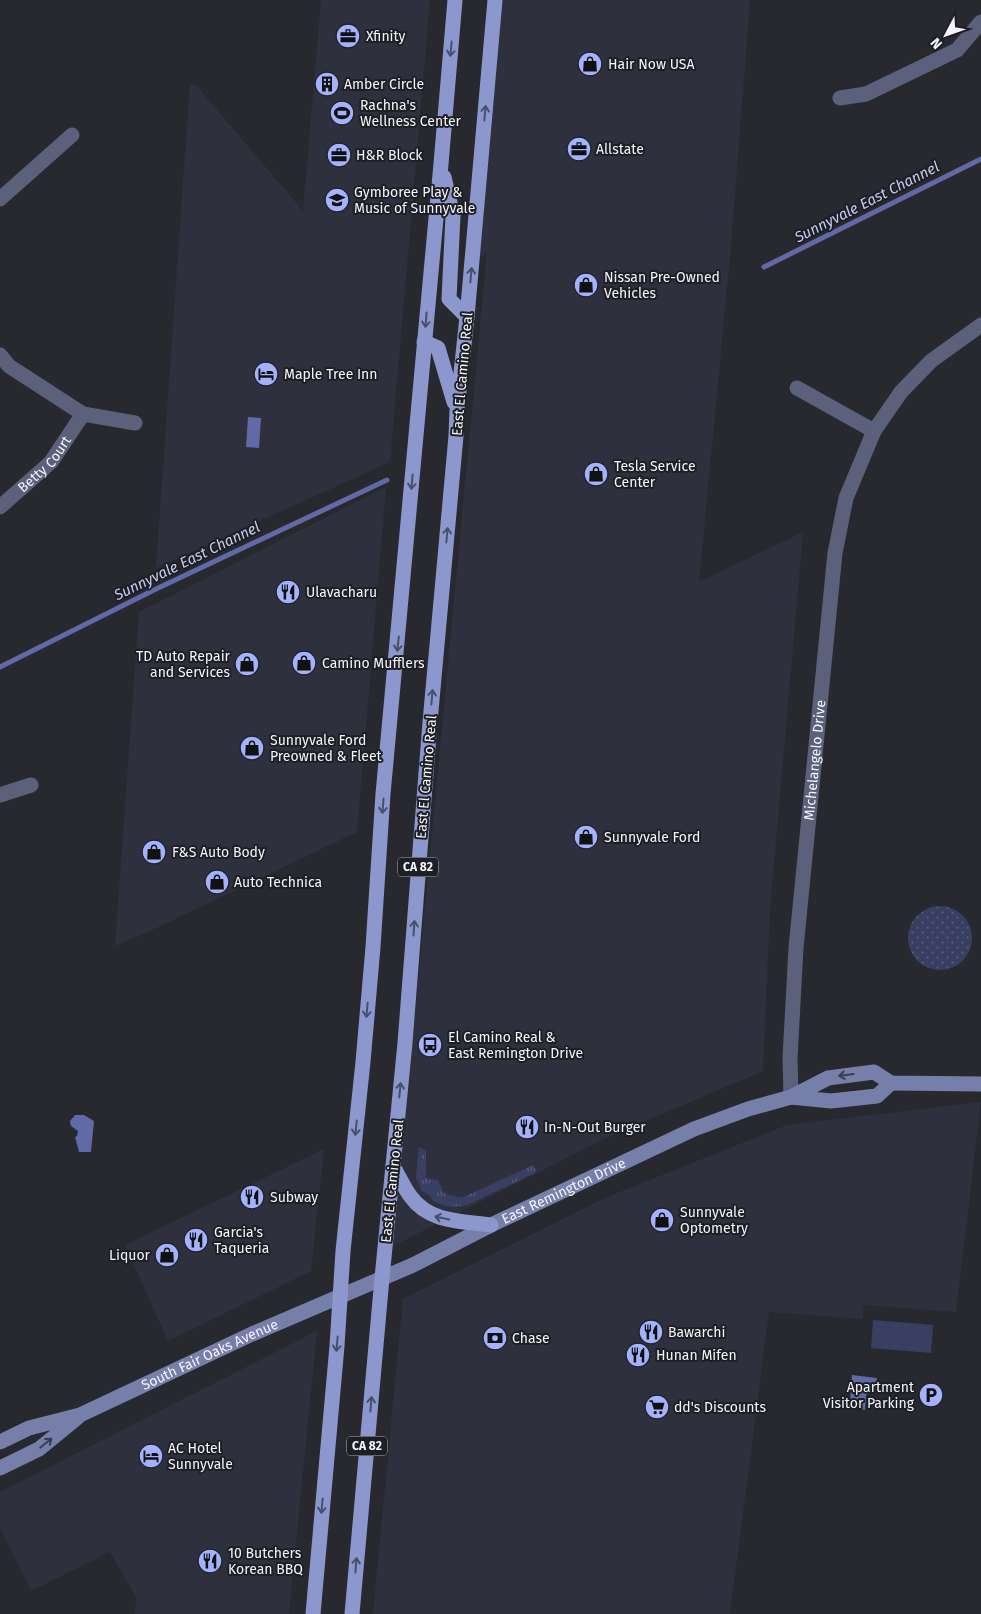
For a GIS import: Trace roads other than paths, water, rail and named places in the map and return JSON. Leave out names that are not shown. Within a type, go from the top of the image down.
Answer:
[{"type":"main road","name":"CA 82","points":[[313,1614],[340,1296],[374,937],[383,794],[455,0]]},
{"type":"main road","name":"East El Camino Real","points":[[352,1614],[405,1042],[430,722],[495,0]]},
{"type":"main road","points":[[441,164],[453,216],[448,299],[467,317]]},
{"type":"main road","points":[[424,342],[438,348],[457,410]]},
{"type":"main road","name":"East Remington Drive","points":[[340,1296],[412,1265],[491,1225],[539,1204],[694,1129],[748,1109],[791,1097],[828,1078],[874,1072],[891,1083],[981,1084]]},
{"type":"main road","name":"East Remington Drive","points":[[791,1097],[831,1101],[877,1096],[891,1083]]},
{"type":"main road","points":[[393,1166],[412,1198],[425,1211],[435,1217],[444,1219],[491,1225]]},
{"type":"main road","name":"South Fair Oaks Avenue","points":[[0,1442],[29,1428],[80,1416],[252,1334],[340,1296]]},
{"type":"main road","name":"South Fair Oaks Avenue","points":[[0,1468],[39,1449],[80,1416]]},
{"type":"street","points":[[840,98],[866,94],[957,50],[981,22]]},
{"type":"street","points":[[0,199],[72,135]]},
{"type":"street","name":"Michelangelo Drive","points":[[791,1097],[790,1058],[796,948],[835,553],[846,498],[874,431],[901,392],[937,356],[981,325]]},
{"type":"street","points":[[0,355],[9,366],[83,414],[135,423]]},
{"type":"street","points":[[797,388],[874,431]]},
{"type":"street","name":"Betty Court","points":[[0,507],[51,462],[83,414]]},
{"type":"street","points":[[0,795],[31,785]]},
{"type":"waterway","name":"Sunnyvale East Channel","points":[[764,267],[981,159]]},
{"type":"waterway","name":"Sunnyvale East Channel","points":[[0,667],[154,590],[387,480]]},
{"type":"place","name":"Xfinity","points":[[348,36]]},
{"type":"place","name":"Hair Now USA","points":[[590,64]]},
{"type":"place","name":"Amber Circle","points":[[327,84]]},
{"type":"place","name":"Rachna's Wellness Center","points":[[342,113]]},
{"type":"place","name":"Allstate","points":[[579,149]]},
{"type":"place","name":"H&R Block","points":[[339,155]]},
{"type":"place","name":"Gymboree Play & Music of Sunnyvale","points":[[337,200]]},
{"type":"place","name":"Nissan Pre-Owned Vehicles","points":[[586,285]]},
{"type":"place","name":"Maple Tree Inn","points":[[266,374]]},
{"type":"place","name":"Tesla Service Center","points":[[596,474]]},
{"type":"place","name":"Ulavacharu","points":[[288,592]]},
{"type":"place","name":"Camino Mufflers","points":[[304,663]]},
{"type":"place","name":"TD Auto Repair and Services","points":[[247,664]]},
{"type":"place","name":"Sunnyvale Ford Preowned & Fleet","points":[[252,748]]},
{"type":"place","name":"Sunnyvale Ford","points":[[586,837]]},
{"type":"place","name":"F&S Auto Body","points":[[154,852]]},
{"type":"place","name":"Auto Technica","points":[[217,882]]},
{"type":"place","name":"El Camino Real & East Remington Drive","points":[[430,1045]]},
{"type":"place","name":"In-N-Out Burger","points":[[527,1127]]},
{"type":"place","name":"Subway","points":[[252,1197]]},
{"type":"place","name":"Sunnyvale Optometry","points":[[662,1220]]},
{"type":"place","name":"Garcia's Taqueria","points":[[196,1240]]},
{"type":"place","name":"Liquor","points":[[167,1255]]},
{"type":"place","name":"Bawarchi","points":[[651,1332]]},
{"type":"place","name":"Chase","points":[[495,1338]]},
{"type":"place","name":"Hunan Mifen","points":[[638,1355]]},
{"type":"place","name":"Apartment Visitor Parking","points":[[931,1395]]},
{"type":"place","name":"dd's Discounts","points":[[657,1407]]},
{"type":"place","name":"AC Hotel Sunnyvale","points":[[151,1456]]},
{"type":"place","name":"10 Butchers Korean BBQ","points":[[210,1561]]}]
